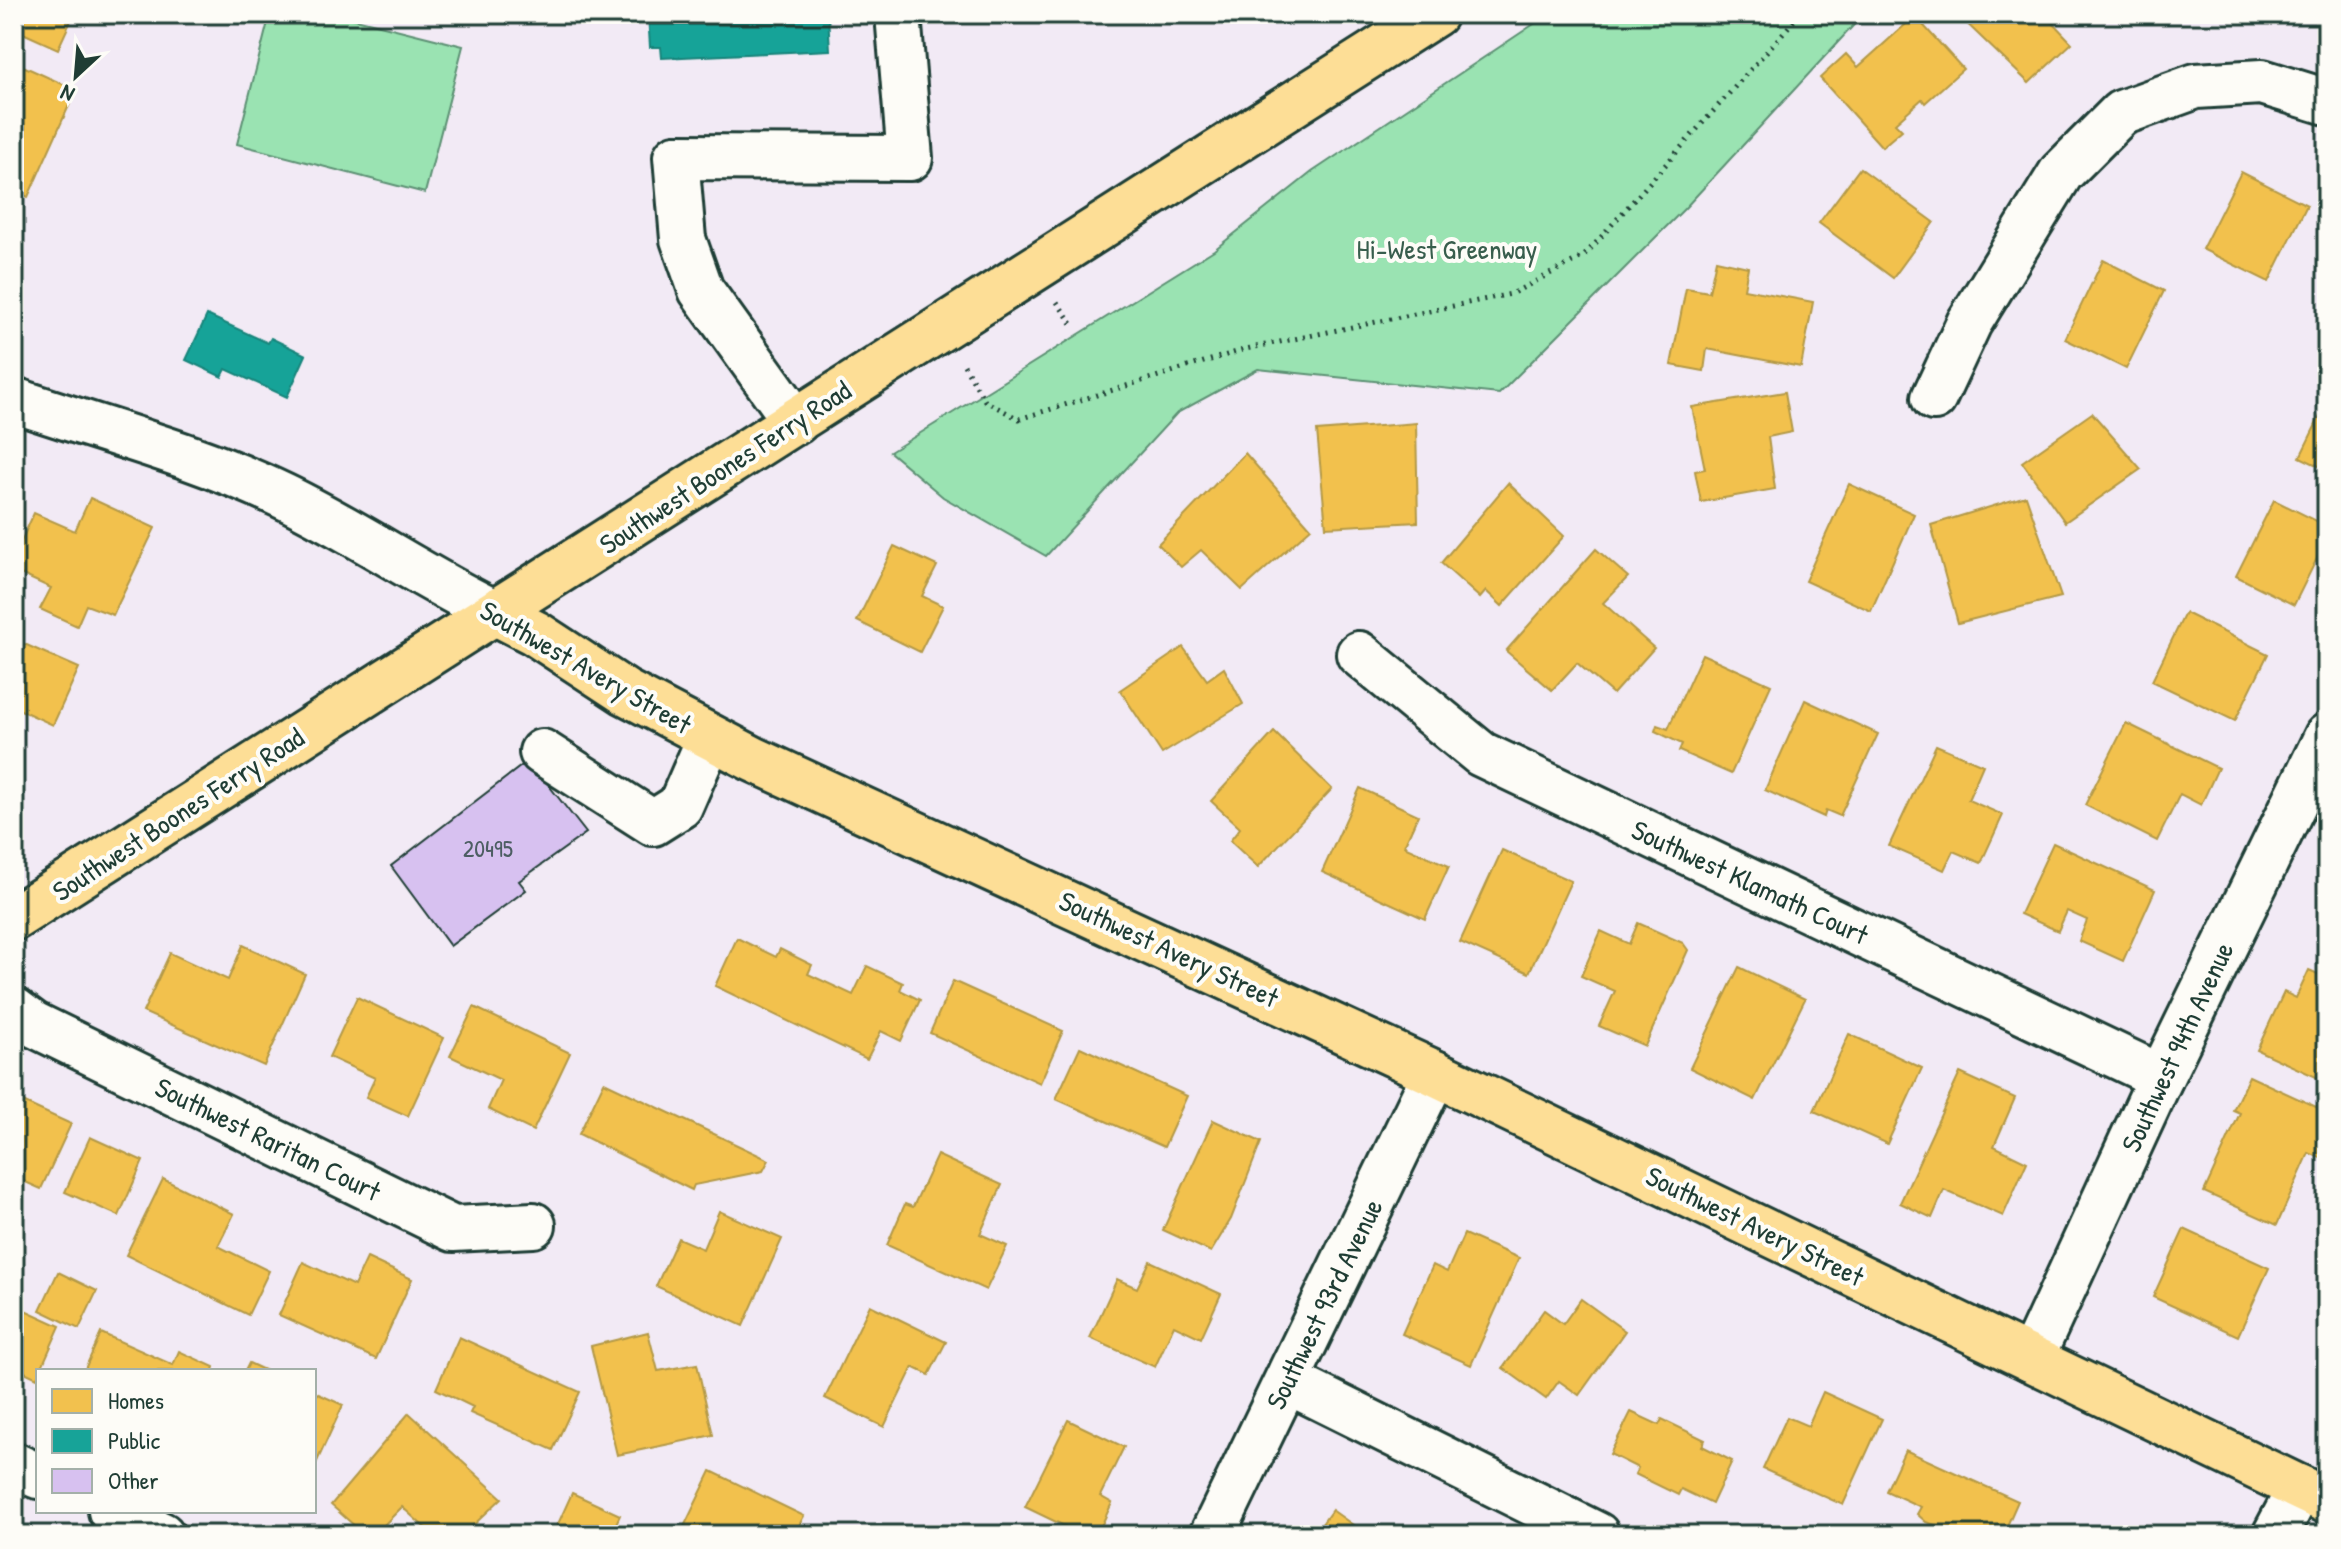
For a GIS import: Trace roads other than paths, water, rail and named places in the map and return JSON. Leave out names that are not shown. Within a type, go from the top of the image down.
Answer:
[{"type":"main road","name":"Southwest Boones Ferry Road","points":[[14,918],[1435,14]]},
{"type":"main road","name":"Southwest Avery Street","points":[[496,613],[535,633],[625,692],[710,737],[1435,1073],[2313,1495]]},
{"type":"street","points":[[796,422],[701,290],[683,239],[676,157],[910,158],[898,14]]},
{"type":"street","points":[[1934,398],[1969,323],[2061,173],[2121,113],[2196,86],[2262,82],[2327,102]]},
{"type":"street","name":"Southwest Avery Street","points":[[14,400],[183,455],[281,495],[450,591],[496,613]]},
{"type":"street","name":"Southwest Klamath Court","points":[[1359,654],[1481,754],[2161,1077]]},
{"type":"street","name":"Southwest 94th Avenue","points":[[2031,1359],[2161,1077],[2327,736]]},
{"type":"street","points":[[542,752],[653,823],[680,806],[710,737]]},
{"type":"street","name":"Southwest Raritan Court","points":[[14,1010],[33,1024],[453,1229],[533,1225]]},
{"type":"street","name":"Southwest 93rd Avenue","points":[[1212,1535],[1435,1073]]},
{"type":"street","points":[[1287,1381],[1597,1535]]},
{"type":"street","points":[[14,1465],[36,1475]]},
{"type":"street","points":[[2275,1535],[2313,1495]]},
{"type":"street","points":[[115,1513],[162,1535]]},
{"type":"park label","name":"Hi-West Greenway","points":[[1447,249]]}]
